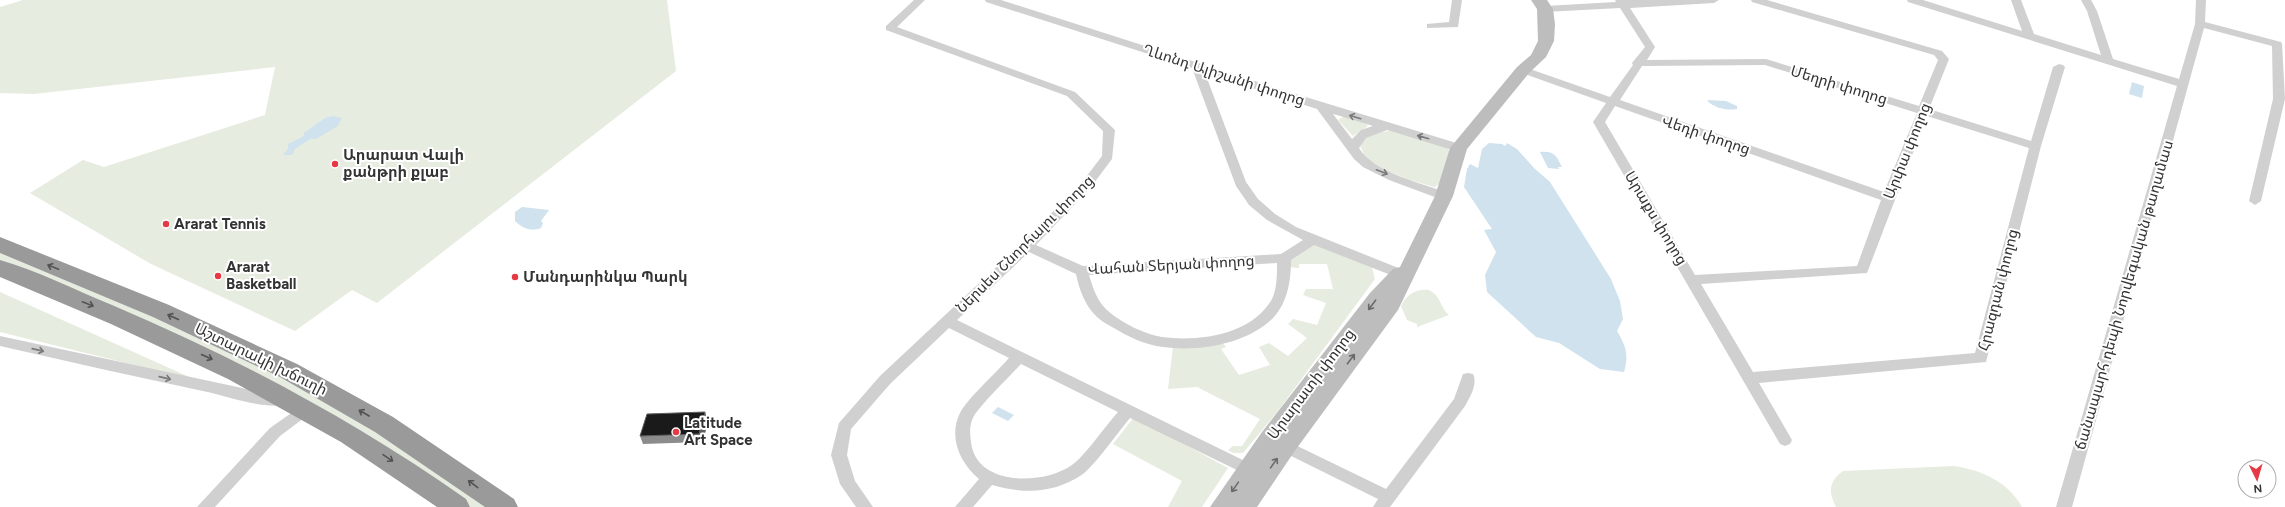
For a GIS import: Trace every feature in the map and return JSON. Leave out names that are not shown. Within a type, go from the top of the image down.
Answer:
[{"type":"highway","name":"Աշտարակի խճուղի","points":[[0,245],[128,297],[256,354],[326,391],[395,431],[457,471],[504,507]]},
{"type":"highway","name":"Աշտարակի խճուղի","points":[[0,268],[114,315],[236,371],[299,404],[367,444],[457,507]]},
{"type":"street","name":"Ներսես Շնորհալու փողոց","points":[[865,507],[848,484],[839,455],[844,426],[885,380],[1027,246],[1087,184],[1108,156],[1109,130],[1071,94],[890,28],[895,20],[920,0]]},
{"type":"street","name":"Ղևոնդ Ալիշանի փողոց","points":[[990,0],[1166,55],[1197,67],[1322,107],[1459,148]]},
{"type":"street","points":[[1431,26],[1454,25],[1457,0]]},
{"type":"street","points":[[1542,5],[1714,0]]},
{"type":"street","name":"Արփա փողոց","points":[[1693,280],[1862,270],[1888,198],[1944,59],[1938,53],[1756,0]]},
{"type":"street","points":[[1912,0],[1939,4],[2029,36],[2184,84]]},
{"type":"street","points":[[2016,0],[2029,36]]},
{"type":"street","points":[[2086,0],[2092,11],[2108,61]]},
{"type":"street","name":"ճանապարհ դեպի Նորվեգական թաղամաս","points":[[2064,507],[2184,84],[2200,24],[2202,0]]},
{"type":"street","name":"Արաքս փողոց","points":[[1621,2],[1650,47],[1637,63],[1599,122],[1693,280],[1785,440]]},
{"type":"street","name":"Արարատի փողոց","points":[[1221,507],[1248,469],[1278,442],[1391,305],[1405,272],[1444,196],[1459,148],[1523,70],[1538,56],[1546,41],[1547,24],[1542,5]]},
{"type":"street","points":[[2200,24],[2278,44],[2282,100],[2255,201]]},
{"type":"street","name":"Մեղրի փողոց","points":[[1637,63],[1766,62],[2035,146]]},
{"type":"street","points":[[1197,67],[1240,183],[1248,198],[1281,226],[1405,272]]},
{"type":"street","name":"Հրազդան փողոց","points":[[1749,378],[1981,358],[2035,146],[2059,67]]},
{"type":"street","name":"Վեդի փողոց","points":[[1523,70],[1888,198]]},
{"type":"street","points":[[1322,107],[1353,148],[1355,155],[1375,169],[1444,196]]},
{"type":"street","points":[[1353,148],[1356,140],[1361,134],[1387,127]]},
{"type":"street","name":"Վահան Տերյան փողոց","points":[[1027,246],[1082,271],[1284,258],[1314,239]]},
{"type":"street","points":[[1082,271],[1086,291],[1100,313],[1129,331],[1161,342],[1200,342],[1232,335],[1262,321],[1278,300],[1284,276],[1284,258]]},
{"type":"street","points":[[948,322],[1248,469]]},
{"type":"street","points":[[0,341],[270,400],[299,404]]},
{"type":"street","points":[[1019,357],[966,415],[962,432],[964,449],[974,466],[989,478],[1011,484],[1034,486],[1058,479],[1078,469],[1128,410]]},
{"type":"street","points":[[1278,442],[1384,502],[1460,402],[1466,390],[1468,378]]},
{"type":"street","points":[[205,507],[299,404]]},
{"type":"street","name":"Արարատի փողոց","points":[[1244,507],[1278,442]]},
{"type":"street","points":[[963,507],[989,478]]},
{"type":"shaded area","name":"Արարատ Վալի քանթրի քլաբ","points":[[23,0],[667,0],[676,71],[377,303],[352,290],[295,331],[151,264],[30,193],[83,160],[104,167],[265,115],[275,67],[34,94],[0,93],[0,7]]},
{"type":"shaded area","points":[[1344,116],[1368,126],[1353,136],[1338,120]]},
{"type":"shaded area","points":[[1390,131],[1446,147],[1451,152],[1441,182],[1435,187],[1408,179],[1379,167],[1366,157],[1360,146],[1365,138],[1372,134]]},
{"type":"shaded area","points":[[1315,243],[1372,267],[1375,279],[1278,411],[1243,453],[1233,453],[1228,450],[1233,446],[1242,446],[1260,419],[1197,387],[1168,389],[1173,346],[1222,342],[1226,347],[1221,349],[1239,375],[1270,365],[1259,347],[1269,343],[1288,356],[1307,338],[1288,324],[1293,319],[1317,325],[1326,303],[1303,295],[1306,289],[1333,289],[1327,264],[1299,264],[1299,268],[1289,267],[1288,258]]},
{"type":"shaded area","points":[[0,253],[191,332],[320,396],[491,507],[471,507],[372,439],[312,403],[242,367],[0,262]]},
{"type":"shaded area","points":[[1420,290],[1429,290],[1436,295],[1449,315],[1417,327],[1417,324],[1407,320],[1401,306],[1412,293]]},
{"type":"shaded area","points":[[0,292],[196,380],[0,332]]},
{"type":"shaded area","points":[[1134,417],[1228,468],[1202,507],[1168,507],[1182,481],[1113,444]]},
{"type":"shaded area","points":[[1954,466],[1984,474],[2002,484],[2016,498],[2022,507],[1836,507],[1833,502],[1831,487],[1838,475],[1843,471]]},
{"type":"water","points":[[2132,82],[2144,86],[2142,98],[2129,94]]},
{"type":"water","points":[[1707,100],[1726,101],[1737,106],[1737,109],[1729,110],[1721,108],[1713,105]]},
{"type":"water","points":[[333,116],[342,118],[338,126],[316,139],[310,139],[295,149],[292,155],[283,155],[288,149],[288,144],[304,136],[304,133],[325,118]]},
{"type":"water","points":[[1489,143],[1502,144],[1505,146],[1507,143],[1517,149],[1534,168],[1550,182],[1611,279],[1620,301],[1623,319],[1617,331],[1623,341],[1626,351],[1624,372],[1600,369],[1559,343],[1536,337],[1487,292],[1485,275],[1496,252],[1484,230],[1492,229],[1464,187],[1467,169],[1470,164],[1478,168],[1482,149]]},
{"type":"water","points":[[1540,152],[1552,153],[1558,159],[1562,167],[1558,167],[1559,169],[1548,168]]},
{"type":"water","points":[[522,207],[549,210],[541,221],[543,223],[541,228],[534,230],[527,229],[515,221],[515,212]]},
{"type":"water","points":[[998,407],[1014,415],[1008,421],[992,413]]},
{"type":"building","points":[[705,412],[699,434],[640,436],[647,414]]},
{"type":"place","name":"Արարատ Վալի քանթրի քլաբ","points":[[335,164]]},
{"type":"place","name":"Ararat Tennis","points":[[166,224]]},
{"type":"place","name":"Ararat Basketball","points":[[218,276]]},
{"type":"place","name":"Մանդարինկա Պարկ","points":[[515,277]]},
{"type":"place","name":"Latitude Art Space","points":[[676,432]]}]
